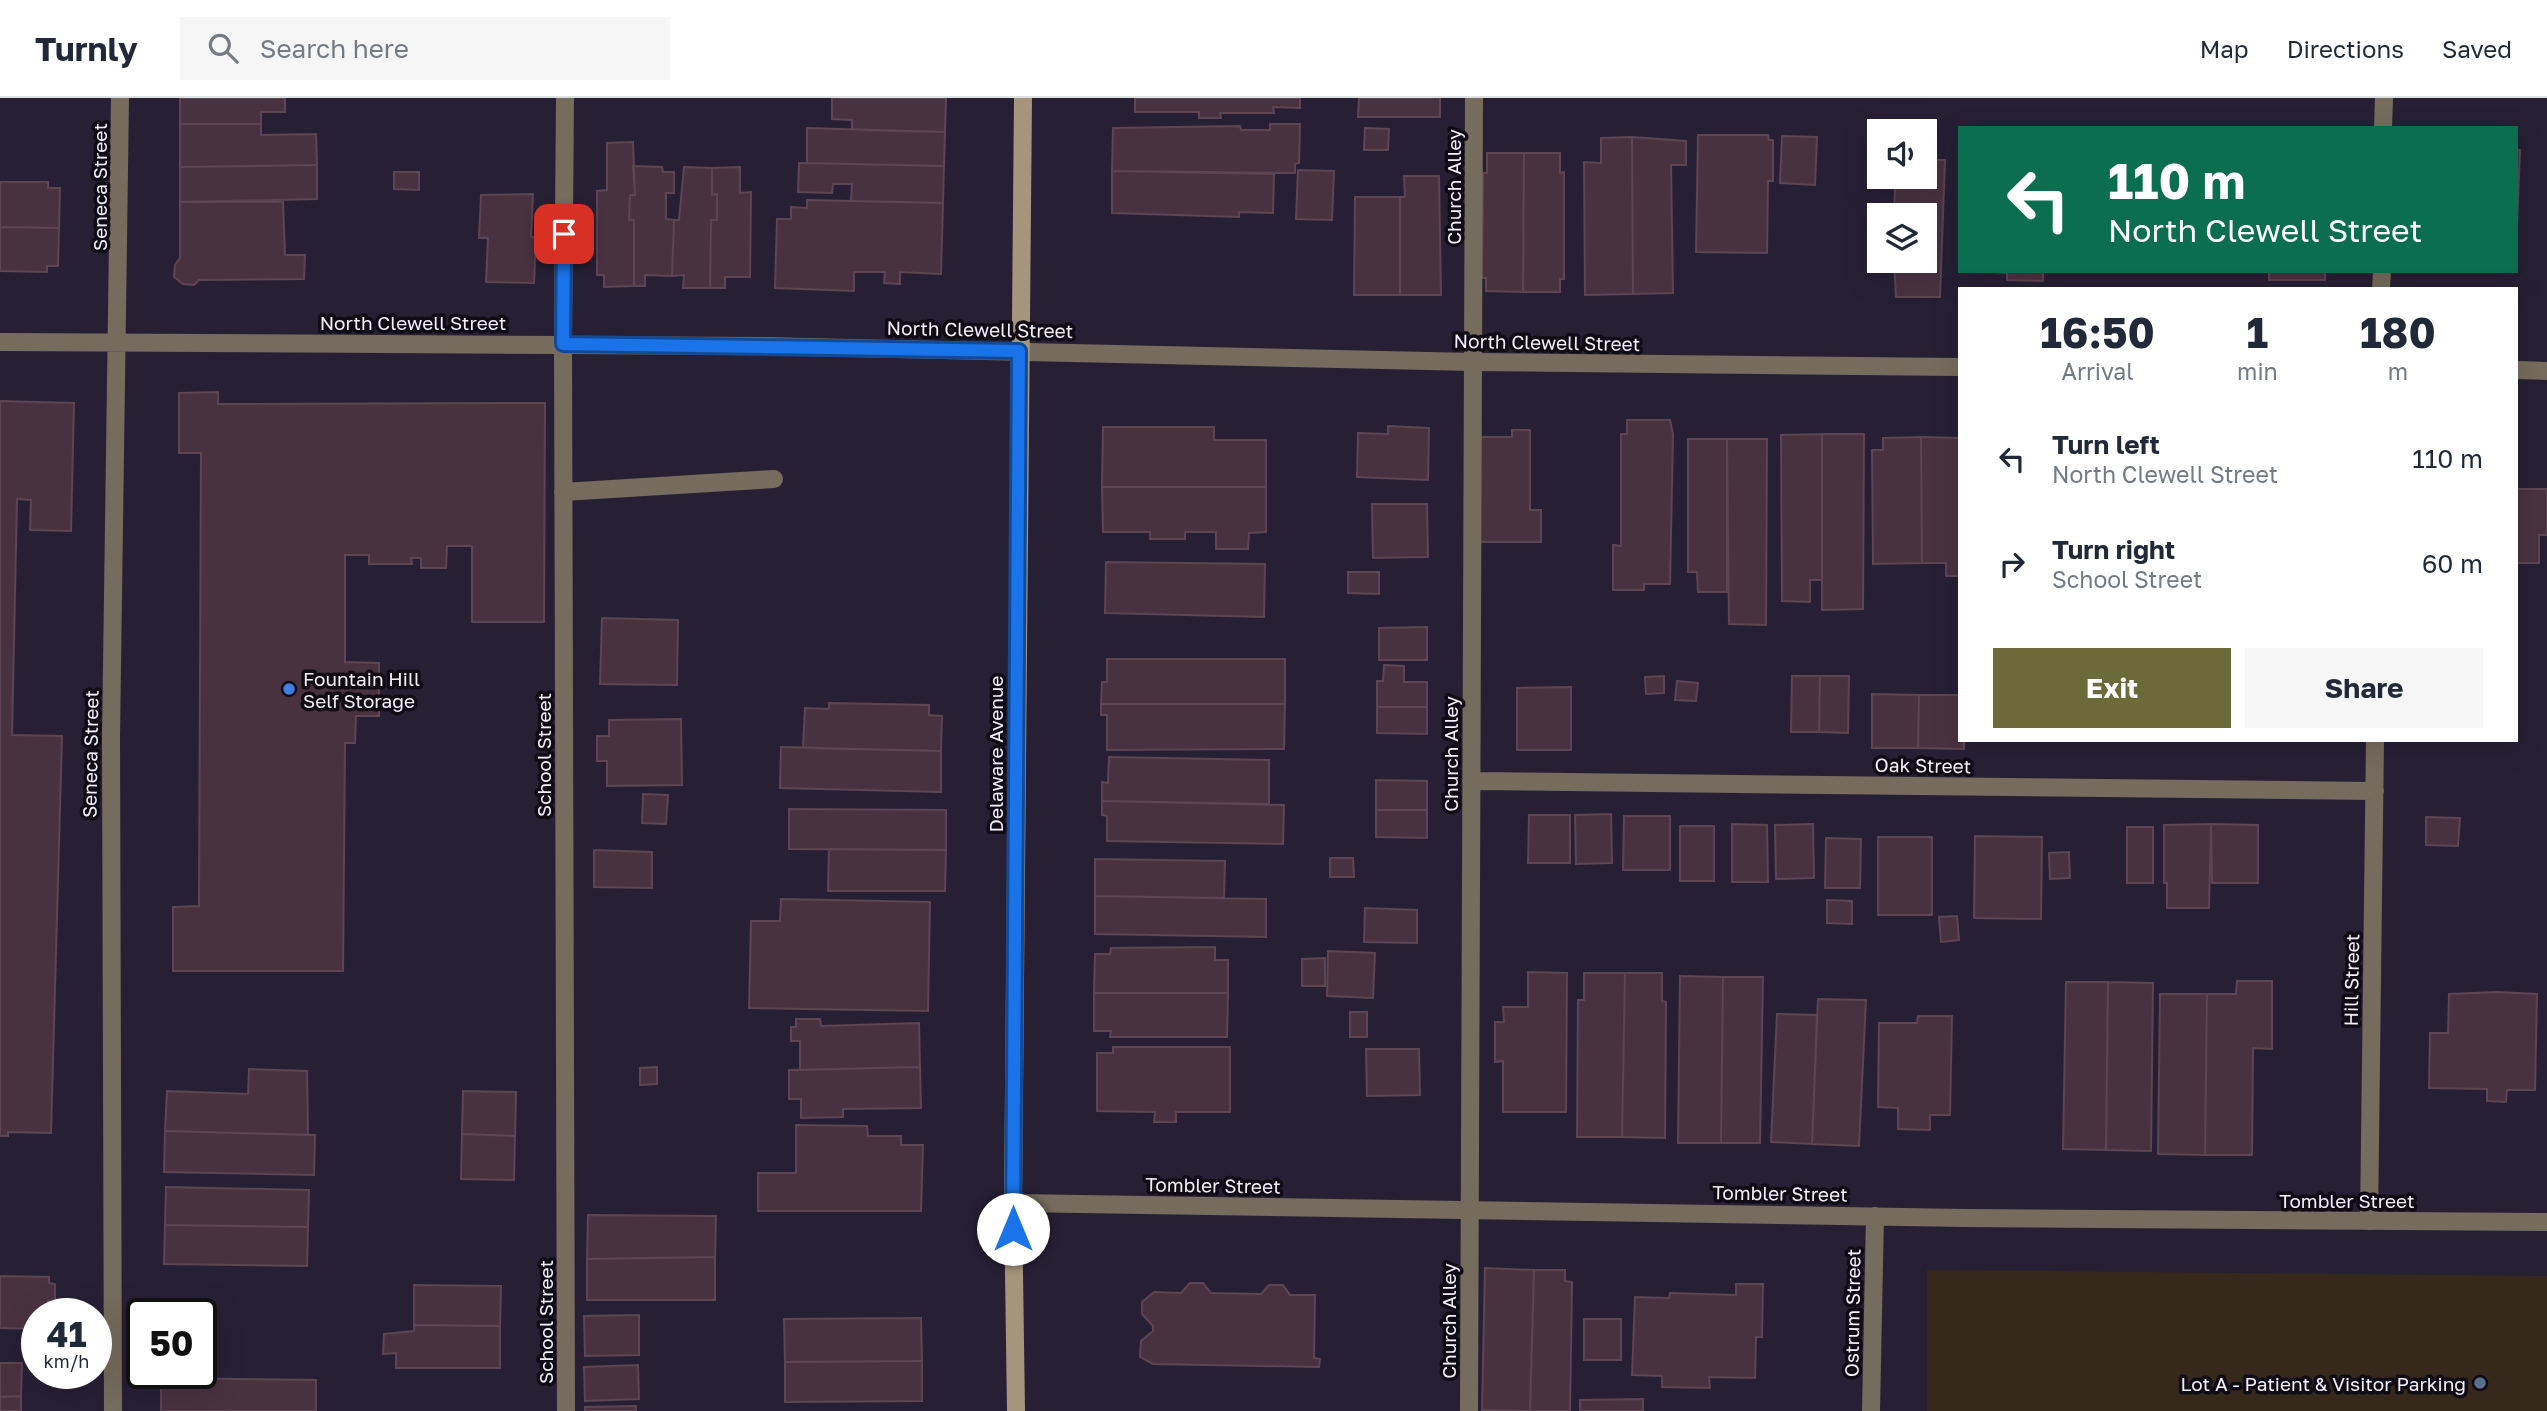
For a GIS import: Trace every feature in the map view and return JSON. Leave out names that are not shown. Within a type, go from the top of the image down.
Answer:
[{"type":"main road","name":"Delaware Avenue","points":[[1016,1411],[1013,1203],[1023,98]]},
{"type":"street","name":"Seneca Street","points":[[113,1411],[110,793],[119,343],[120,98]]},
{"type":"street","name":"School Street","points":[[565,98],[563,492],[566,1411]]},
{"type":"street","name":"Church Alley","points":[[1469,1411],[1474,98]]},
{"type":"street","points":[[2384,98],[2384,126]]},
{"type":"street","name":"North Clewell Street","points":[[0,342],[563,344],[1473,362],[1958,367]]},
{"type":"street","points":[[2518,370],[2547,371]]},
{"type":"street","points":[[563,492],[775,479]]},
{"type":"street","name":"Hill Street","points":[[2369,1221],[2375,742]]},
{"type":"street","name":"Oak Street","points":[[1471,781],[2375,791]]},
{"type":"street","name":"Tombler Street","points":[[1013,1203],[1875,1216],[2547,1222]]},
{"type":"street","name":"Ostrum Street","points":[[1871,1411],[1875,1216]]},
{"type":"shaded area","points":[[1927,1270],[2547,1276],[2547,1411],[1927,1411]]},
{"type":"building","points":[[180,98],[285,98],[285,112],[261,112],[261,124],[180,124]]},
{"type":"building","points":[[832,98],[946,98],[945,132],[852,130],[852,120],[832,119]]},
{"type":"building","points":[[1135,98],[1300,98],[1300,108],[1273,107],[1274,113],[1220,113],[1221,118],[1199,118],[1199,112],[1135,112]]},
{"type":"building","points":[[1359,98],[1440,98],[1440,117],[1358,117]]},
{"type":"building","points":[[180,124],[261,124],[261,135],[316,134],[317,165],[180,167]]},
{"type":"building","points":[[1270,124],[1300,124],[1299,163],[1295,164],[1295,173],[1112,171],[1113,128],[1240,126],[1241,130],[1270,130]]},
{"type":"building","points":[[807,128],[945,132],[944,166],[807,163]]},
{"type":"building","points":[[1365,128],[1389,129],[1388,150],[1364,150]]},
{"type":"building","points":[[1698,135],[1768,135],[1769,140],[1773,140],[1773,181],[1768,181],[1767,253],[1696,252]]},
{"type":"building","points":[[1782,136],[1817,137],[1815,185],[1780,183]]},
{"type":"building","points":[[1632,137],[1633,294],[1585,295],[1584,162],[1601,163],[1601,138]]},
{"type":"building","points":[[1632,137],[1686,141],[1686,165],[1671,165],[1673,293],[1633,294]]},
{"type":"building","points":[[633,142],[635,195],[630,195],[629,220],[634,220],[634,286],[604,287],[604,275],[597,275],[597,191],[607,190],[607,143]]},
{"type":"building","points":[[2518,150],[2520,150],[2518,201]]},
{"type":"building","points":[[1487,153],[1524,153],[1523,292],[1486,291],[1486,278],[1482,278],[1483,173],[1487,173]]},
{"type":"building","points":[[1524,153],[1560,153],[1560,173],[1564,172],[1564,279],[1560,279],[1560,292],[1523,292]]},
{"type":"building","points":[[1937,160],[1945,160],[1940,297],[1896,297],[1895,273],[1937,273],[1937,203],[1894,203],[1895,189],[1937,189]]},
{"type":"building","points":[[799,163],[944,166],[943,203],[851,201],[852,184],[833,184],[832,193],[798,192]]},
{"type":"building","points":[[317,165],[317,199],[180,202],[180,167]]},
{"type":"building","points":[[633,166],[662,167],[663,172],[674,172],[674,193],[666,193],[666,219],[674,220],[672,276],[645,275],[645,286],[634,286],[634,220],[629,220],[630,195],[635,195]]},
{"type":"building","points":[[684,167],[712,168],[712,195],[717,194],[717,220],[711,220],[710,288],[683,288],[684,275],[672,276],[674,220],[679,220]]},
{"type":"building","points":[[740,167],[740,193],[751,192],[750,277],[725,277],[725,288],[710,288],[711,220],[717,220],[717,194],[712,195],[712,168]]},
{"type":"building","points":[[1298,170],[1334,171],[1332,220],[1296,219]]},
{"type":"building","points":[[1112,171],[1274,174],[1273,213],[1239,212],[1239,217],[1112,213]]},
{"type":"building","points":[[394,172],[419,172],[419,190],[394,189]]},
{"type":"building","points":[[1404,176],[1439,176],[1441,295],[1400,295],[1400,197],[1405,197]]},
{"type":"building","points":[[0,182],[48,182],[48,188],[60,188],[59,228],[0,227]]},
{"type":"building","points":[[533,194],[531,237],[536,237],[534,283],[486,282],[488,238],[479,238],[481,195]]},
{"type":"building","points":[[1355,197],[1400,197],[1400,295],[1354,295]]},
{"type":"building","points":[[807,200],[943,203],[941,274],[900,272],[900,284],[884,283],[885,272],[854,272],[854,291],[775,288],[777,219],[791,219],[791,207],[807,208]]},
{"type":"building","points":[[180,202],[283,202],[285,255],[305,255],[304,279],[199,280],[194,285],[183,284],[174,277],[175,265],[180,258]]},
{"type":"building","points":[[0,227],[59,228],[58,266],[47,266],[47,272],[0,271]]},
{"type":"building","points":[[2007,273],[2043,273],[2043,281],[2007,280]]},
{"type":"building","points":[[2269,273],[2325,273],[2325,280],[2269,280]]},
{"type":"building","name":"Fountain Hill Self Storage","points":[[218,392],[218,404],[545,403],[544,622],[472,622],[472,546],[447,546],[446,568],[421,568],[421,558],[411,558],[412,564],[369,564],[369,555],[345,555],[345,662],[379,663],[379,716],[356,716],[355,743],[345,743],[343,971],[173,971],[173,907],[199,906],[201,453],[179,453],[179,393]]},
{"type":"building","points":[[0,401],[74,403],[71,531],[30,530],[31,500],[17,499],[12,735],[62,736],[51,1133],[8,1132],[8,1136],[0,1136]]},
{"type":"building","points":[[1627,420],[1670,420],[1673,434],[1670,584],[1644,584],[1644,590],[1613,590],[1613,545],[1621,546],[1621,434],[1627,434]]},
{"type":"building","points":[[1388,426],[1429,428],[1428,480],[1357,477],[1358,433],[1388,434]]},
{"type":"building","points":[[1103,427],[1214,427],[1214,440],[1266,440],[1266,487],[1102,487]]},
{"type":"building","points":[[1512,430],[1530,430],[1530,510],[1541,510],[1541,542],[1478,542],[1479,437],[1512,437]]},
{"type":"building","points":[[1822,434],[1864,434],[1863,609],[1822,610]]},
{"type":"building","points":[[1822,434],[1822,580],[1810,580],[1810,602],[1782,601],[1781,435]]},
{"type":"building","points":[[1921,437],[1922,563],[1873,564],[1872,450],[1883,450],[1883,438]]},
{"type":"building","points":[[1921,437],[1958,438],[1958,576],[1946,576],[1946,563],[1922,563]]},
{"type":"building","points":[[1688,439],[1727,439],[1727,592],[1698,592],[1697,572],[1688,572]]},
{"type":"building","points":[[1727,439],[1767,439],[1766,625],[1729,624]]},
{"type":"building","points":[[1102,487],[1266,487],[1266,532],[1249,533],[1248,549],[1216,549],[1216,532],[1185,532],[1185,539],[1150,539],[1150,532],[1103,532]]},
{"type":"building","points":[[2518,489],[2547,489],[2547,535],[2539,535],[2539,563],[2518,563]]},
{"type":"building","points":[[1372,504],[1427,504],[1428,557],[1373,558]]},
{"type":"building","points":[[1106,562],[1265,564],[1264,617],[1105,613]]},
{"type":"building","points":[[1348,572],[1379,572],[1379,594],[1348,593]]},
{"type":"building","points":[[602,618],[678,620],[677,685],[600,684]]},
{"type":"building","points":[[1427,627],[1427,660],[1379,660],[1379,628]]},
{"type":"building","points":[[1107,659],[1285,659],[1285,704],[1101,704],[1102,682],[1107,682]]},
{"type":"building","points":[[1384,665],[1404,666],[1404,682],[1427,682],[1427,707],[1377,707],[1377,681],[1383,681]]},
{"type":"building","points":[[1664,676],[1664,693],[1646,694],[1645,677]]},
{"type":"building","points":[[1792,676],[1820,676],[1819,732],[1791,732]]},
{"type":"building","points":[[1820,676],[1849,676],[1848,733],[1819,732]]},
{"type":"building","points":[[1677,681],[1698,683],[1696,701],[1675,700]]},
{"type":"building","points":[[1571,687],[1571,750],[1517,750],[1517,688]]},
{"type":"building","points":[[1872,694],[1919,695],[1918,748],[1872,748]]},
{"type":"building","points":[[1919,695],[1958,695],[1958,742],[1964,742],[1964,749],[1918,748]]},
{"type":"building","points":[[829,703],[929,705],[929,715],[942,716],[941,751],[803,748],[805,708],[829,709]]},
{"type":"building","points":[[1101,704],[1285,704],[1284,749],[1107,750],[1107,715],[1101,715]]},
{"type":"building","points":[[1377,707],[1427,707],[1427,734],[1377,733]]},
{"type":"building","points":[[681,719],[682,785],[607,786],[607,761],[597,761],[597,736],[609,736],[609,720]]},
{"type":"building","points":[[781,747],[941,751],[941,792],[780,788]]},
{"type":"building","points":[[1109,757],[1269,760],[1269,804],[1102,801],[1102,782],[1108,783]]},
{"type":"building","points":[[1376,780],[1427,781],[1427,810],[1376,810]]},
{"type":"building","points":[[643,794],[668,795],[666,824],[642,823]]},
{"type":"building","points":[[1102,801],[1284,805],[1283,844],[1107,841],[1107,816],[1102,815]]},
{"type":"building","points":[[789,809],[946,810],[946,850],[789,849]]},
{"type":"building","points":[[1376,810],[1427,810],[1427,838],[1376,837]]},
{"type":"building","points":[[1611,814],[1612,863],[1576,864],[1575,815]]},
{"type":"building","points":[[1529,815],[1570,815],[1570,863],[1528,863]]},
{"type":"building","points":[[1624,816],[1670,816],[1670,870],[1623,870]]},
{"type":"building","points":[[2426,817],[2460,818],[2458,846],[2426,845]]},
{"type":"building","points":[[1732,824],[1767,825],[1768,882],[1732,882]]},
{"type":"building","points":[[1813,824],[1814,878],[1776,879],[1775,825]]},
{"type":"building","points":[[2211,824],[2209,908],[2167,908],[2164,825]]},
{"type":"building","points":[[2211,824],[2258,825],[2258,883],[2212,883]]},
{"type":"building","points":[[1680,826],[1714,826],[1714,881],[1680,881]]},
{"type":"building","points":[[2127,827],[2153,827],[2153,883],[2127,883]]},
{"type":"building","points":[[1975,836],[2042,837],[2041,919],[1974,918]]},
{"type":"building","points":[[1878,837],[1932,837],[1932,915],[1878,915]]},
{"type":"building","points":[[1826,838],[1861,839],[1860,888],[1825,888]]},
{"type":"building","points":[[829,849],[946,850],[945,891],[828,891]]},
{"type":"building","points":[[594,850],[652,852],[652,888],[594,887]]},
{"type":"building","points":[[2069,852],[2070,878],[2050,879],[2049,853]]},
{"type":"building","points":[[1330,858],[1353,858],[1354,877],[1330,877]]},
{"type":"building","points":[[1095,859],[1225,861],[1224,898],[1095,896]]},
{"type":"building","points":[[1095,896],[1266,899],[1266,937],[1095,934]]},
{"type":"building","points":[[781,899],[930,902],[928,1011],[749,1008],[751,921],[780,921]]},
{"type":"building","points":[[1827,900],[1852,901],[1852,924],[1827,923]]},
{"type":"building","points":[[1365,908],[1417,910],[1417,943],[1364,942]]},
{"type":"building","points":[[1957,916],[1959,940],[1941,942],[1939,917]]},
{"type":"building","points":[[1215,947],[1215,960],[1228,960],[1228,993],[1094,993],[1095,954],[1110,954],[1111,948]]},
{"type":"building","points":[[1328,951],[1375,953],[1373,998],[1327,996]]},
{"type":"building","points":[[1325,958],[1325,986],[1302,986],[1302,959]]},
{"type":"building","points":[[1528,972],[1567,973],[1566,1112],[1503,1112],[1503,1061],[1495,1062],[1495,1022],[1504,1022],[1503,1007],[1528,1007]]},
{"type":"building","points":[[1584,973],[1625,973],[1622,1137],[1577,1137],[1578,1000],[1584,1000]]},
{"type":"building","points":[[1625,973],[1662,973],[1662,1001],[1666,1002],[1665,1138],[1622,1137]]},
{"type":"building","points":[[1680,976],[1723,977],[1721,1143],[1678,1143]]},
{"type":"building","points":[[1723,977],[1763,977],[1760,1143],[1721,1143]]},
{"type":"building","points":[[2237,981],[2272,981],[2272,1049],[2253,1048],[2252,1155],[2205,1155],[2207,994],[2236,994]]},
{"type":"building","points":[[2066,982],[2108,982],[2106,1150],[2063,1149]]},
{"type":"building","points":[[2108,982],[2153,983],[2151,1151],[2106,1150]]},
{"type":"building","points":[[1094,993],[1228,993],[1227,1037],[1110,1037],[1111,1031],[1094,1031]]},
{"type":"building","points":[[2160,994],[2207,994],[2205,1155],[2158,1154]]},
{"type":"building","points":[[2449,994],[2537,994],[2535,1090],[2507,1090],[2506,1102],[2487,1101],[2487,1089],[2429,1088],[2430,1033],[2448,1033]]},
{"type":"building","points":[[1818,999],[1866,1000],[1859,1146],[1812,1144]]},
{"type":"building","points":[[1350,1012],[1367,1012],[1367,1037],[1350,1037]]},
{"type":"building","points":[[1777,1014],[1817,1015],[1812,1144],[1771,1142]]},
{"type":"building","points":[[1918,1016],[1952,1016],[1950,1115],[1930,1115],[1930,1130],[1898,1129],[1898,1108],[1878,1107],[1879,1023],[1917,1023]]},
{"type":"building","points":[[796,1019],[820,1019],[821,1026],[919,1023],[920,1067],[800,1070],[800,1041],[791,1041],[791,1027],[796,1027]]},
{"type":"building","points":[[1113,1047],[1230,1047],[1230,1112],[1176,1112],[1176,1122],[1154,1122],[1155,1112],[1097,1111],[1097,1053],[1113,1053]]},
{"type":"building","points":[[1366,1049],[1419,1049],[1420,1095],[1367,1096]]},
{"type":"building","points":[[657,1067],[657,1084],[640,1085],[640,1068]]},
{"type":"building","points":[[920,1067],[921,1108],[843,1109],[843,1117],[801,1118],[801,1099],[789,1099],[789,1070]]},
{"type":"building","points":[[249,1069],[307,1071],[308,1135],[165,1131],[167,1091],[248,1094]]},
{"type":"building","points":[[463,1091],[516,1092],[515,1136],[462,1134]]},
{"type":"building","points":[[796,1125],[867,1126],[868,1136],[901,1136],[901,1145],[923,1145],[921,1211],[758,1211],[758,1173],[796,1173]]},
{"type":"building","points":[[165,1131],[315,1135],[314,1175],[164,1172]]},
{"type":"building","points":[[462,1134],[515,1136],[514,1180],[461,1179]]},
{"type":"building","points":[[166,1187],[309,1190],[308,1227],[165,1225]]},
{"type":"building","points":[[588,1215],[716,1216],[715,1257],[587,1259]]},
{"type":"building","points":[[165,1225],[308,1227],[307,1266],[164,1264]]},
{"type":"building","points":[[715,1257],[715,1300],[587,1300],[587,1259]]},
{"type":"building","points":[[1485,1268],[1534,1270],[1530,1411],[1482,1410]]},
{"type":"building","points":[[1534,1270],[1565,1270],[1565,1281],[1572,1282],[1570,1411],[1530,1411]]},
{"type":"building","points":[[0,1276],[49,1277],[49,1283],[55,1284],[55,1298],[21,1298],[21,1329],[0,1328]]},
{"type":"building","points":[[1190,1283],[1203,1283],[1211,1293],[1261,1294],[1269,1285],[1283,1285],[1290,1295],[1315,1295],[1314,1358],[1320,1359],[1319,1367],[1153,1364],[1140,1357],[1141,1341],[1153,1331],[1153,1326],[1142,1314],[1142,1302],[1154,1292],[1181,1293]]},
{"type":"building","points":[[1736,1284],[1763,1284],[1762,1337],[1756,1337],[1755,1378],[1709,1377],[1710,1388],[1662,1387],[1662,1376],[1632,1375],[1635,1297],[1669,1298],[1670,1293],[1736,1295]]},
{"type":"building","points":[[414,1285],[501,1286],[500,1326],[414,1325]]},
{"type":"building","points":[[639,1315],[639,1355],[585,1356],[584,1316]]},
{"type":"building","points":[[921,1318],[922,1361],[785,1362],[784,1319]]},
{"type":"building","points":[[1584,1319],[1621,1319],[1621,1360],[1584,1360]]},
{"type":"building","points":[[414,1325],[500,1326],[500,1368],[396,1368],[396,1353],[383,1354],[384,1334],[414,1331]]},
{"type":"building","points":[[922,1361],[922,1401],[785,1402],[785,1362]]},
{"type":"building","points":[[0,1363],[21,1363],[21,1396],[0,1397]]},
{"type":"building","points":[[638,1365],[639,1399],[585,1401],[584,1367]]},
{"type":"building","points":[[217,1379],[316,1380],[316,1411],[161,1411],[161,1389],[217,1389]]},
{"type":"building","points":[[21,1396],[21,1411],[0,1411],[0,1397]]},
{"type":"building","points":[[1643,1399],[1643,1411],[1580,1411],[1580,1400]]},
{"type":"building","points":[[636,1406],[636,1411],[585,1411],[585,1407]]},
{"type":"place","name":"Fountain Hill Self Storage","points":[[289,689]]},
{"type":"place","name":"Lot A - Patient & Visitor Parking","points":[[2480,1383]]},
{"type":"route","points":[[564,234],[563,344],[1019,351],[1013,1229]]}]
